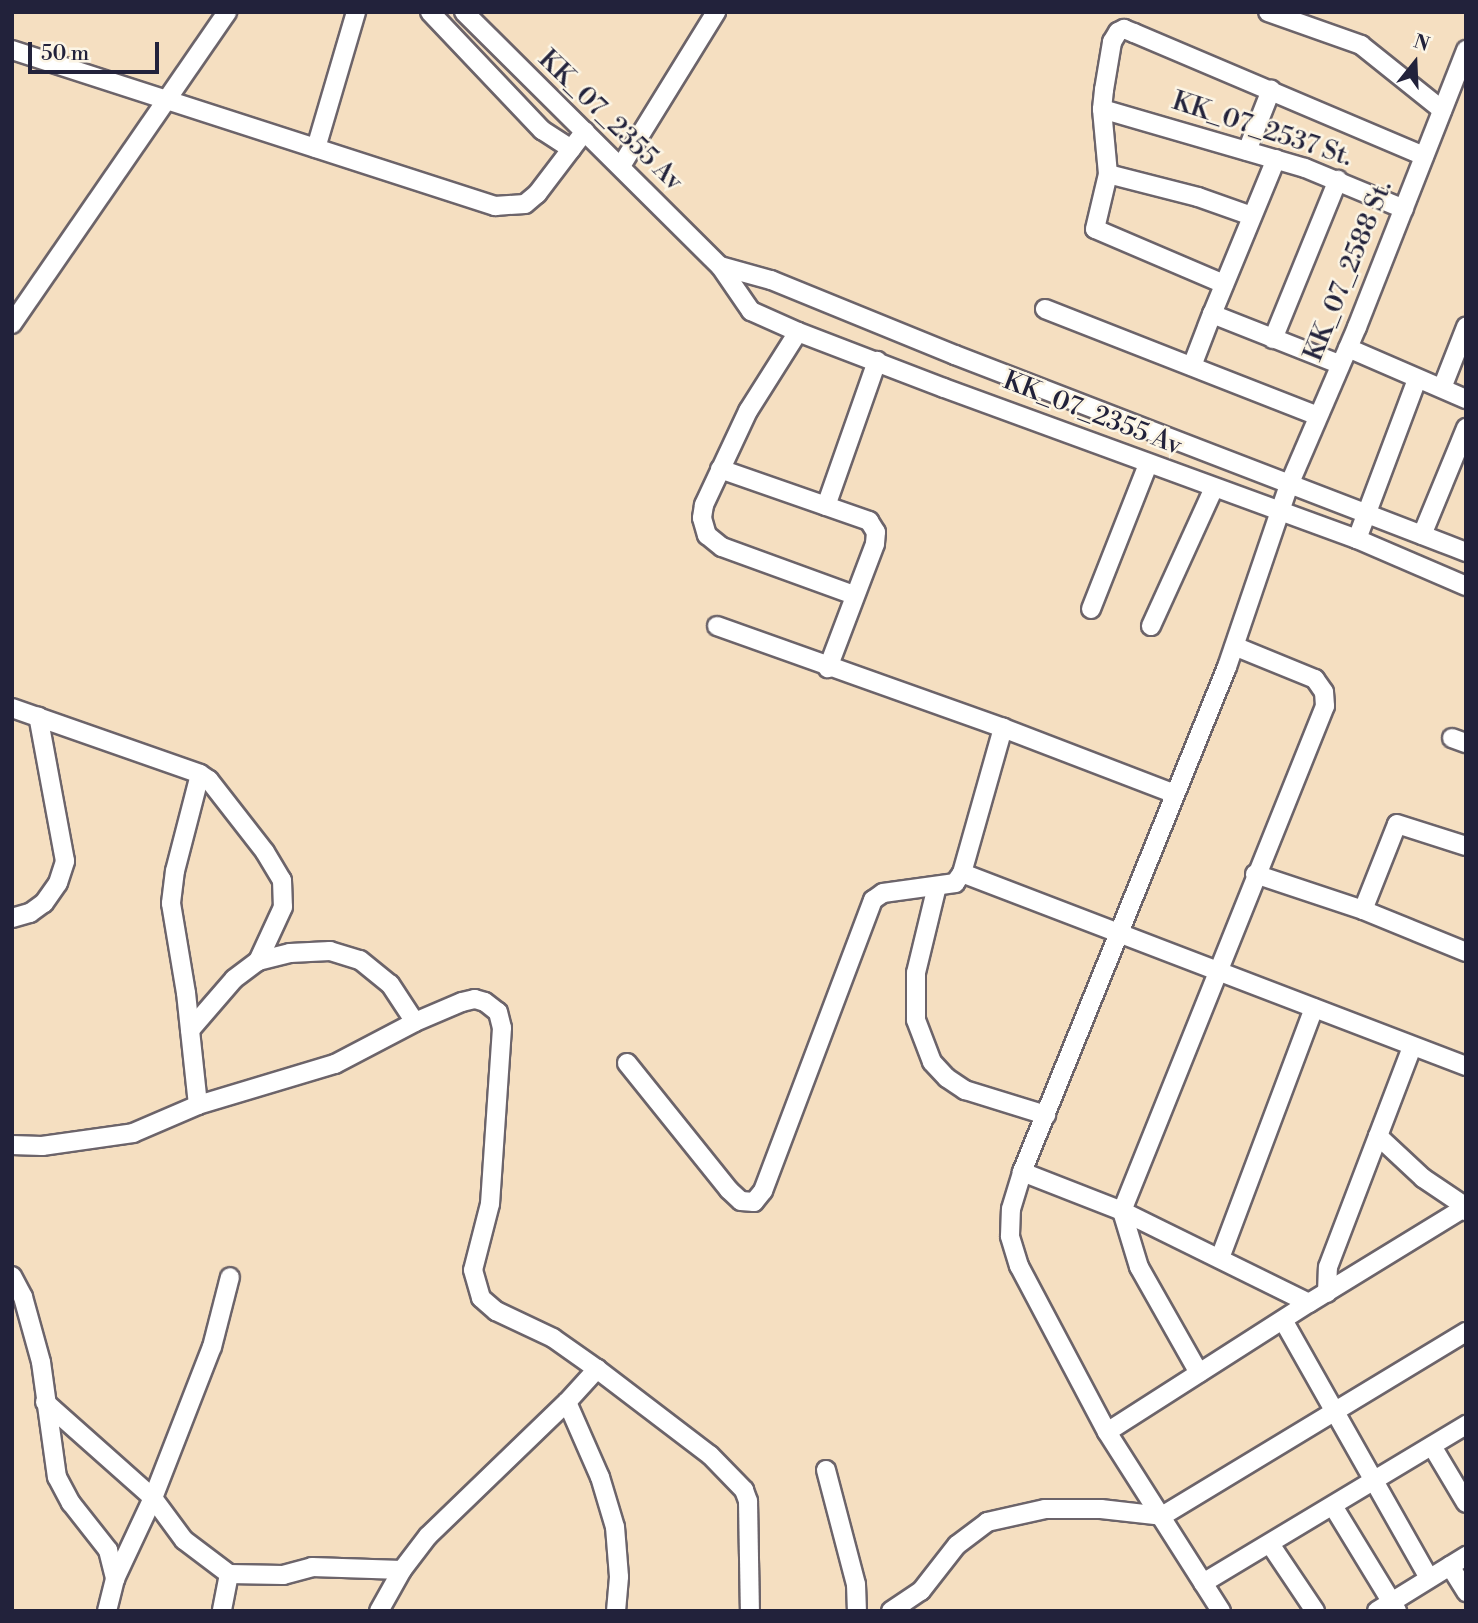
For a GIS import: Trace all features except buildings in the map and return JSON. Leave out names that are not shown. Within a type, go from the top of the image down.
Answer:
[{"type":"street","points":[[12,324],[227,12]]},
{"type":"street","points":[[316,148],[356,12]]},
{"type":"street","points":[[430,12],[542,130],[571,149]]},
{"type":"street","name":"KK_07_2355 Av","points":[[464,12],[720,267],[751,311],[798,332],[1148,464],[1357,539],[1466,586]]},
{"type":"street","points":[[621,166],[716,12]]},
{"type":"street","points":[[1268,12],[1361,45],[1442,110]]},
{"type":"street","points":[[1224,284],[1095,229],[1108,174],[1102,109],[1112,42],[1118,32],[1124,29],[1134,33],[1424,156]]},
{"type":"street","points":[[12,50],[495,206],[525,204],[537,194],[585,131]]},
{"type":"street","name":"KK_07_2588 St.","points":[[1220,1611],[1107,1432],[1019,1266],[1010,1236],[1011,1209],[1022,1172],[1234,646],[1289,485],[1404,209],[1466,50]]},
{"type":"street","points":[[1247,151],[1271,90]]},
{"type":"street","name":"KK_07_2537 St.","points":[[1102,109],[1276,159],[1338,180],[1404,209]]},
{"type":"street","points":[[1192,366],[1276,159]]},
{"type":"street","points":[[1108,174],[1198,197],[1252,216]]},
{"type":"street","points":[[1273,339],[1338,180]]},
{"type":"street","name":"KK_07_2355 Av","points":[[720,267],[771,280],[1289,485],[1367,512],[1466,552]]},
{"type":"street","points":[[1045,309],[1318,415]]},
{"type":"street","points":[[1212,314],[1273,339],[1399,368],[1417,379],[1466,399]]},
{"type":"street","points":[[1443,388],[1466,327]]},
{"type":"street","points":[[798,332],[748,411],[704,505],[702,518],[707,535],[722,547],[855,596]]},
{"type":"street","points":[[826,506],[877,361]]},
{"type":"street","points":[[1357,539],[1417,379]]},
{"type":"street","points":[[1422,535],[1466,428]]},
{"type":"street","points":[[1091,609],[1148,464]]},
{"type":"street","points":[[720,469],[869,521],[876,532],[875,544],[828,668]]},
{"type":"street","points":[[1151,626],[1214,488]]},
{"type":"street","points":[[717,626],[828,668],[1003,728],[1175,794]]},
{"type":"street","points":[[1199,1373],[1139,1268],[1122,1211],[1255,874],[1325,706],[1324,692],[1315,679],[1234,646]]},
{"type":"street","points":[[12,708],[200,774],[234,811],[282,880],[284,907],[258,961]]},
{"type":"street","points":[[12,918],[30,913],[44,903],[58,883],[65,861],[38,716]]},
{"type":"street","points":[[627,1063],[729,1190],[741,1201],[754,1202],[763,1191],[873,900],[883,893],[955,883],[962,873],[1003,728]]},
{"type":"street","points":[[198,1105],[172,904],[175,871],[200,774]]},
{"type":"street","points":[[1363,910],[1397,824],[1466,846]]},
{"type":"street","points":[[962,873],[1466,1066]]},
{"type":"street","points":[[1255,874],[1363,910],[1466,952]]},
{"type":"street","points":[[937,886],[916,973],[916,1020],[932,1062],[947,1078],[965,1090],[1045,1115]]},
{"type":"street","points":[[190,1030],[234,979],[258,961],[290,953],[330,951],[360,960],[390,984],[415,1022]]},
{"type":"street","points":[[12,1145],[43,1146],[133,1133],[198,1105],[335,1064],[415,1022],[475,999],[485,1002],[498,1012],[502,1028],[490,1204],[473,1270],[481,1298],[496,1311],[553,1338],[597,1370],[710,1455],[744,1490],[748,1501],[750,1611]]},
{"type":"street","points":[[1220,1258],[1314,1008]]},
{"type":"street","points":[[1327,1293],[1328,1267],[1412,1047]]},
{"type":"street","points":[[1107,1432],[1309,1303],[1465,1209],[1423,1178],[1378,1136]]},
{"type":"street","points":[[1022,1172],[1122,1211],[1309,1303]]},
{"type":"street","points":[[107,1611],[115,1579],[153,1498],[212,1347],[230,1277]]},
{"type":"street","points":[[14,1285],[41,1362],[57,1477],[71,1503],[108,1550],[115,1579]]},
{"type":"street","points":[[1283,1320],[1429,1578]]},
{"type":"street","points":[[891,1611],[921,1591],[957,1545],[986,1522],[1045,1509],[1101,1509],[1162,1516],[1466,1332]]},
{"type":"street","points":[[379,1611],[402,1570],[428,1536],[568,1402],[597,1370]]},
{"type":"street","points":[[45,1402],[153,1498],[184,1540],[229,1574],[283,1575],[312,1567],[402,1570]]},
{"type":"street","points":[[568,1402],[600,1478],[615,1527],[619,1577],[616,1611]]},
{"type":"street","points":[[1203,1583],[1466,1425]]},
{"type":"street","points":[[1432,1446],[1466,1503]]},
{"type":"street","points":[[826,1470],[856,1584],[857,1611]]},
{"type":"street","points":[[1333,1506],[1388,1608],[1458,1561],[1466,1592]]},
{"type":"street","points":[[1270,1544],[1314,1611]]},
{"type":"street","points":[[222,1611],[229,1574]]}]
